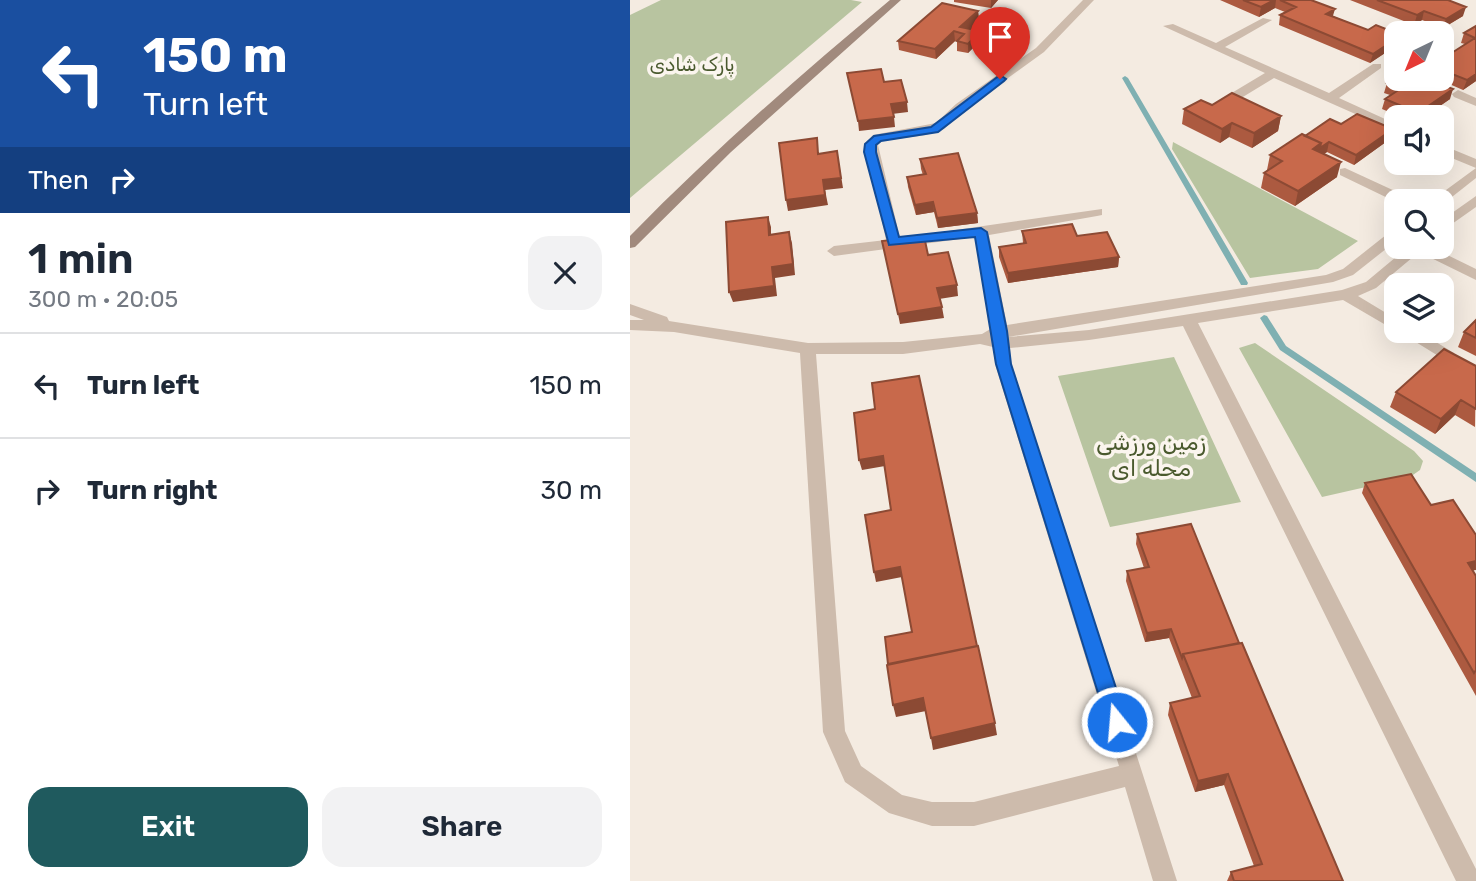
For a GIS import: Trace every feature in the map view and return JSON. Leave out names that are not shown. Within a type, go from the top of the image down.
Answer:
[{"type":"main road","points":[[630,244],[678,195],[834,52],[896,0]]},
{"type":"street","points":[[894,242],[871,144],[878,138],[926,131],[940,126],[960,107],[1040,50],[1089,0]]},
{"type":"street","points":[[1216,47],[1267,20]]},
{"type":"street","points":[[1169,26],[1384,123]]},
{"type":"street","points":[[1329,98],[1377,66]]},
{"type":"street","points":[[1224,103],[1274,74]]},
{"type":"street","points":[[1458,94],[1476,102]]},
{"type":"street","points":[[1454,154],[1476,164]]},
{"type":"street","points":[[1345,172],[1384,191]]},
{"type":"street","points":[[1454,189],[1476,172]]},
{"type":"street","points":[[1454,218],[1475,202]]},
{"type":"street","points":[[834,251],[981,232],[1097,212]]},
{"type":"street","points":[[981,232],[1007,377],[1165,881]]},
{"type":"street","points":[[630,325],[674,327],[808,349],[903,348],[979,340],[1328,279],[1348,272],[1384,244]]},
{"type":"street","points":[[1001,337],[1089,335],[1345,295],[1371,285],[1403,259]]},
{"type":"street","points":[[1443,259],[1476,275]]},
{"type":"street","points":[[1345,295],[1384,319]]},
{"type":"street","points":[[630,309],[674,327]]},
{"type":"street","points":[[1189,321],[1469,881]]},
{"type":"street","points":[[1428,343],[1446,353]]},
{"type":"street","points":[[808,349],[834,732],[853,774],[897,805],[932,814],[974,814],[1133,774]]},
{"type":"green space","name":"پارک شادی","points":[[661,0],[862,2],[630,198],[630,15]]},
{"type":"green space","points":[[1173,142],[1358,241],[1318,269],[1250,278],[1172,149]]},
{"type":"green space","points":[[1255,343],[1414,451],[1423,461],[1420,470],[1410,477],[1322,497],[1239,348]]},
{"type":"green space","name":"زمین ورزشی محله ای","points":[[1174,357],[1241,502],[1110,527],[1058,376]]},
{"type":"building","points":[[1243,0],[1274,0],[1261,7]]},
{"type":"building","points":[[1280,0],[1311,0],[1335,9],[1326,14],[1368,30],[1376,25],[1384,28],[1384,47],[1373,54],[1280,15],[1296,7]]},
{"type":"building","points":[[1377,0],[1448,0],[1466,7],[1446,19],[1424,11],[1417,15]]},
{"type":"building","points":[[942,3],[978,11],[960,27],[970,29],[976,24],[985,26],[968,44],[957,41],[964,34],[954,31],[935,49],[898,41]]},
{"type":"building","points":[[1476,26],[1476,74],[1467,80],[1454,75],[1454,51],[1475,38],[1464,33]]},
{"type":"building","points":[[881,69],[884,82],[901,80],[907,102],[891,104],[894,117],[858,121],[847,73]]},
{"type":"building","points":[[1397,91],[1450,91],[1430,105],[1399,105],[1385,99]]},
{"type":"building","points":[[1232,93],[1281,116],[1254,133],[1232,123],[1222,129],[1184,109],[1201,100],[1212,105]]},
{"type":"building","points":[[1357,114],[1384,125],[1384,135],[1356,155],[1329,142],[1320,148],[1321,143],[1305,136],[1330,119],[1341,124]]},
{"type":"building","points":[[1302,134],[1321,143],[1313,149],[1341,162],[1298,191],[1264,173],[1282,161],[1270,155]]},
{"type":"building","points":[[817,138],[818,154],[837,151],[841,178],[823,180],[825,195],[786,200],[779,143]]},
{"type":"building","points":[[958,153],[977,213],[937,218],[933,202],[915,205],[907,177],[926,174],[920,159]]},
{"type":"building","points":[[768,217],[769,235],[789,232],[793,264],[772,267],[774,286],[729,292],[726,222]]},
{"type":"building","points":[[1072,224],[1077,236],[1107,232],[1119,257],[1008,273],[999,247],[1026,243],[1022,231]]},
{"type":"building","points":[[924,236],[928,255],[948,252],[957,285],[937,288],[942,307],[898,314],[882,241]]},
{"type":"building","points":[[1476,320],[1476,338],[1464,332]]},
{"type":"building","points":[[1444,349],[1476,366],[1476,409],[1461,400],[1441,419],[1396,392]]},
{"type":"building","points":[[919,376],[977,646],[888,664],[885,637],[912,632],[900,567],[874,572],[865,515],[891,510],[883,456],[859,460],[854,413],[875,409],[872,383]]},
{"type":"building","points":[[1411,474],[1431,505],[1453,500],[1476,535],[1476,561],[1468,563],[1476,576],[1474,673],[1365,483]]},
{"type":"building","points":[[1191,524],[1239,643],[1183,654],[1182,658],[1171,629],[1147,633],[1127,571],[1149,567],[1137,534]]},
{"type":"building","points":[[1242,643],[1343,881],[1234,881],[1231,872],[1262,864],[1228,774],[1198,781],[1170,703],[1200,696],[1183,654]]},
{"type":"building","points":[[978,646],[995,723],[931,738],[923,698],[893,705],[887,665]]},
{"type":"waterway","points":[[1125,78],[1244,283]]},
{"type":"waterway","points":[[1264,318],[1283,348],[1476,478]]},
{"type":"route","points":[[1000,79],[960,107],[934,130],[878,138],[869,148],[894,242],[981,232],[1000,331],[1003,364],[1117,722]]}]
